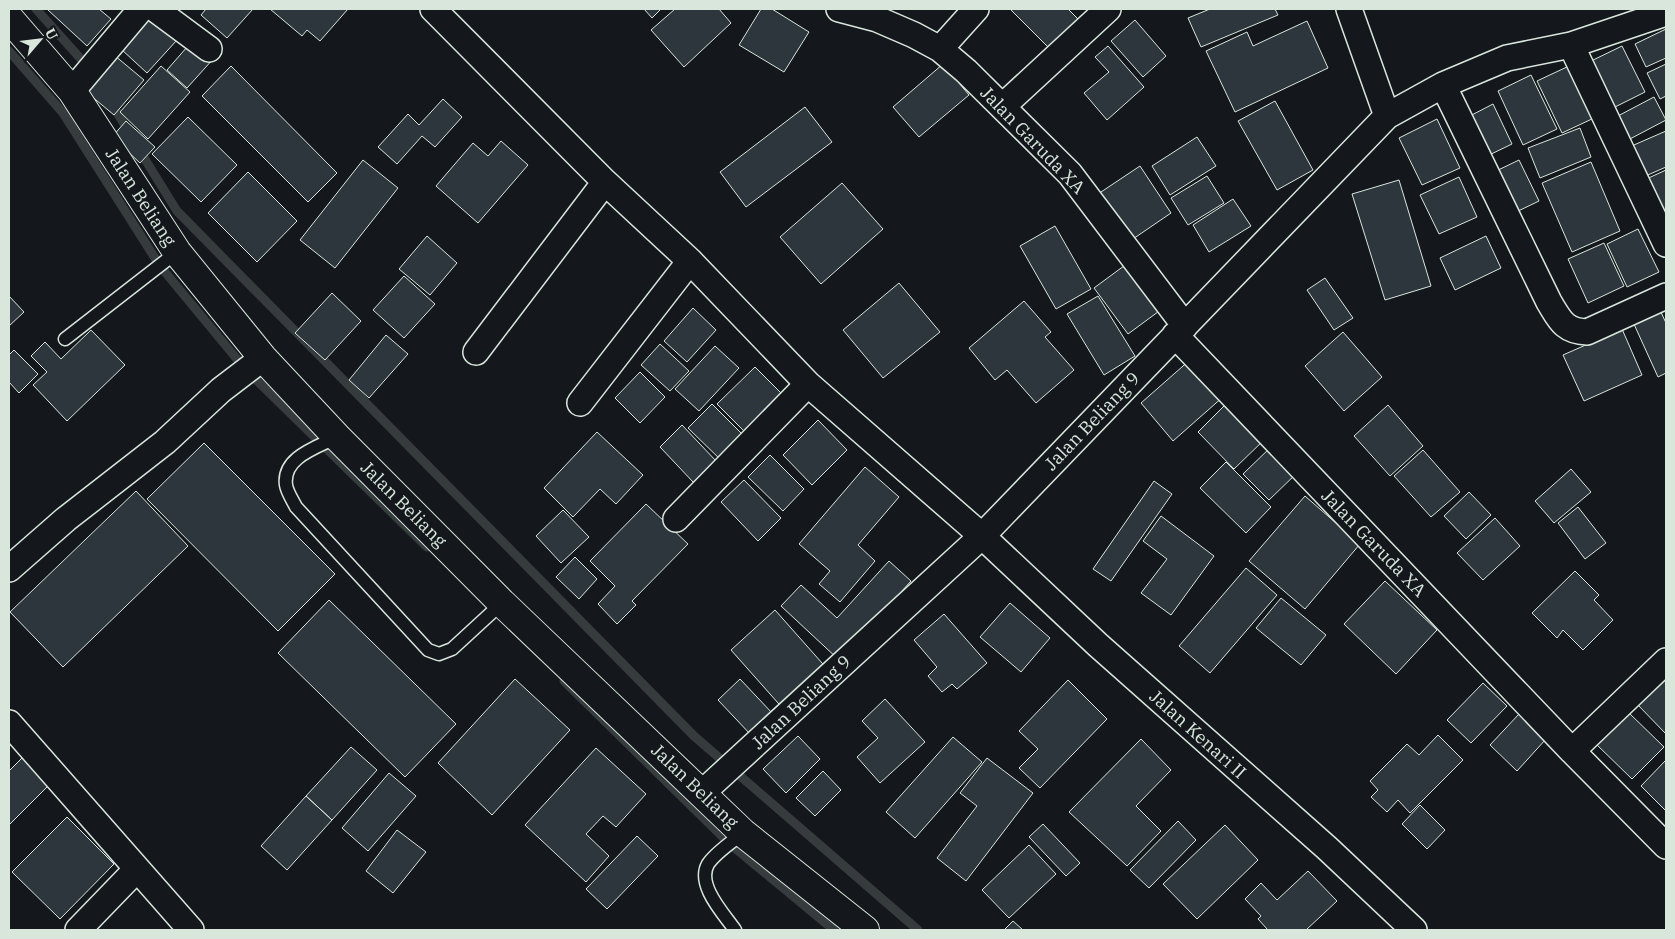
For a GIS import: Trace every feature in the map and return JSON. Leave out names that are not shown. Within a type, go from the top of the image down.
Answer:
[{"type":"street","points":[[72,91],[141,9]]},
{"type":"street","points":[[155,9],[208,49]]},
{"type":"street","name":"Jalan Kenari II","points":[[432,9],[605,182],[690,261],[808,384],[982,536],[1098,645],[1327,848],[1414,930]]},
{"type":"street","name":"Jalan Garuda XA","points":[[839,9],[877,19],[940,49],[1003,106],[1070,174],[1180,330],[1572,751],[1666,846]]},
{"type":"street","points":[[940,49],[976,9]]},
{"type":"street","points":[[1003,106],[1108,9]]},
{"type":"street","points":[[1348,9],[1387,116]]},
{"type":"street","name":"Jalan Beliang 9","points":[[702,792],[982,536],[1387,116],[1443,85],[1507,58],[1571,44],[1666,13]]},
{"type":"street","name":"Jalan Beliang","points":[[9,18],[72,91],[177,252],[263,358],[337,437],[502,604],[743,833],[865,930]]},
{"type":"street","points":[[1571,44],[1666,244]]},
{"type":"street","points":[[1443,85],[1549,302],[1562,323],[1574,331],[1587,332],[1666,296]]},
{"type":"street","points":[[476,352],[605,182]]},
{"type":"street","points":[[580,403],[690,261]]},
{"type":"street","points":[[9,569],[74,513],[166,442],[221,390],[263,358]]},
{"type":"street","points":[[676,519],[808,384]]},
{"type":"street","points":[[1572,751],[1666,661]]},
{"type":"street","points":[[9,724],[191,930]]},
{"type":"street","points":[[78,930],[137,869]]},
{"type":"lane","points":[[65,339],[177,252]]},
{"type":"lane","points":[[337,437],[299,456],[289,468],[286,485],[296,507],[428,650],[439,654],[452,649],[502,604]]},
{"type":"lane","points":[[735,930],[711,895],[706,885],[706,875],[707,866],[712,859],[743,833]]},
{"type":"building","points":[[49,9],[99,9],[111,19],[87,46]]},
{"type":"building","points":[[206,9],[253,9],[227,38],[201,15]]},
{"type":"building","points":[[270,9],[348,9],[320,41],[307,30],[302,36]]},
{"type":"building","points":[[644,9],[661,9],[652,18]]},
{"type":"building","points":[[675,9],[719,9],[731,23],[684,67],[651,30]]},
{"type":"building","points":[[761,9],[772,9],[809,32],[784,72],[739,45]]},
{"type":"building","points":[[1010,9],[1068,9],[1078,19],[1050,49]]},
{"type":"building","points":[[1210,9],[1275,9],[1278,15],[1201,47],[1188,18]]},
{"type":"building","points":[[151,15],[177,40],[147,73],[121,49]]},
{"type":"building","points":[[1135,20],[1166,56],[1143,77],[1111,41]]},
{"type":"building","points":[[1307,21],[1328,68],[1235,112],[1206,51],[1247,32],[1253,46]]},
{"type":"building","points":[[1666,29],[1666,58],[1646,67],[1635,44]]},
{"type":"building","points":[[194,39],[214,58],[187,88],[167,70]]},
{"type":"building","points":[[1108,46],[1144,87],[1107,120],[1084,93],[1109,72],[1095,57]]},
{"type":"building","points":[[1622,46],[1645,92],[1611,109],[1589,62]]},
{"type":"building","points":[[114,55],[144,80],[114,115],[84,90]]},
{"type":"building","points":[[943,64],[969,95],[919,137],[893,107]]},
{"type":"building","points":[[1666,64],[1666,96],[1660,99],[1647,73]]},
{"type":"building","points":[[161,66],[190,92],[148,139],[120,112]]},
{"type":"building","points":[[231,66],[337,173],[308,202],[202,96]]},
{"type":"building","points":[[1569,66],[1594,118],[1562,133],[1537,81]]},
{"type":"building","points":[[1531,75],[1557,129],[1523,145],[1498,91]]},
{"type":"building","points":[[1654,97],[1666,120],[1628,140],[1616,117]]},
{"type":"building","points":[[443,99],[462,117],[435,147],[422,136],[397,164],[378,147],[408,114],[419,125]]},
{"type":"building","points":[[1275,101],[1313,170],[1277,190],[1238,121]]},
{"type":"building","points":[[1493,104],[1512,144],[1485,157],[1466,118]]},
{"type":"building","points":[[805,107],[832,142],[746,207],[720,172]]},
{"type":"building","points":[[188,117],[237,165],[201,202],[152,154]]},
{"type":"building","points":[[1437,119],[1460,168],[1422,185],[1399,138]]},
{"type":"building","points":[[126,121],[155,147],[140,163],[112,137]]},
{"type":"building","points":[[1580,128],[1591,157],[1540,178],[1528,148]]},
{"type":"building","points":[[1666,131],[1666,167],[1641,178],[1627,148]]},
{"type":"building","points":[[1197,137],[1216,166],[1170,195],[1152,166]]},
{"type":"building","points":[[501,141],[528,165],[478,223],[436,186],[473,143],[488,156]]},
{"type":"building","points":[[363,160],[398,188],[335,268],[300,240]]},
{"type":"building","points":[[1519,160],[1539,201],[1512,214],[1492,173]]},
{"type":"building","points":[[1591,162],[1620,231],[1572,252],[1542,183]]},
{"type":"building","points":[[1140,166],[1171,213],[1130,241],[1098,194]]},
{"type":"building","points":[[1666,170],[1666,211],[1658,215],[1642,181]]},
{"type":"building","points":[[248,172],[297,221],[257,262],[208,213]]},
{"type":"building","points":[[1207,176],[1224,203],[1188,225],[1171,198]]},
{"type":"building","points":[[1459,177],[1477,217],[1439,234],[1420,195]]},
{"type":"building","points":[[1399,180],[1431,286],[1385,300],[1352,194]]},
{"type":"building","points":[[842,183],[883,229],[821,284],[780,237]]},
{"type":"building","points":[[1233,199],[1251,226],[1209,252],[1193,225]]},
{"type":"building","points":[[1055,226],[1091,289],[1056,309],[1020,246]]},
{"type":"building","points":[[1638,229],[1659,272],[1627,287],[1607,244]]},
{"type":"building","points":[[427,236],[457,263],[430,295],[399,269]]},
{"type":"building","points":[[1486,236],[1501,268],[1455,290],[1440,258]]},
{"type":"building","points":[[1604,243],[1624,286],[1588,303],[1568,259]]},
{"type":"building","points":[[1132,260],[1166,306],[1128,334],[1094,288]]},
{"type":"building","points":[[404,276],[435,304],[404,338],[373,310]]},
{"type":"building","points":[[1325,278],[1353,318],[1334,330],[1307,290]]},
{"type":"building","points":[[899,283],[940,332],[883,378],[843,330]]},
{"type":"building","points":[[332,293],[361,321],[325,360],[295,333]]},
{"type":"building","points":[[9,296],[24,312],[9,326]]},
{"type":"building","points":[[1098,296],[1135,356],[1104,375],[1067,314]]},
{"type":"building","points":[[1024,301],[1051,332],[1045,337],[1074,370],[1036,403],[1007,370],[995,380],[969,348]]},
{"type":"building","points":[[693,308],[716,330],[687,362],[664,341]]},
{"type":"building","points":[[1660,310],[1666,323],[1666,373],[1658,377],[1633,322]]},
{"type":"building","points":[[1622,329],[1642,375],[1584,401],[1563,355]]},
{"type":"building","points":[[91,330],[125,365],[67,421],[33,385],[47,372],[31,356],[45,342],[61,359]]},
{"type":"building","points":[[1343,332],[1382,377],[1344,411],[1305,366]]},
{"type":"building","points":[[386,335],[408,354],[369,398],[349,380]]},
{"type":"building","points":[[660,344],[689,371],[670,391],[641,365]]},
{"type":"building","points":[[715,346],[739,368],[699,411],[675,389]]},
{"type":"building","points":[[14,350],[38,374],[19,393],[9,382],[9,355]]},
{"type":"building","points":[[1191,359],[1224,396],[1173,441],[1141,403]]},
{"type":"building","points":[[755,367],[784,396],[747,434],[717,404]]},
{"type":"building","points":[[640,372],[665,397],[640,423],[615,398]]},
{"type":"building","points":[[1229,401],[1266,438],[1234,469],[1198,432]]},
{"type":"building","points":[[712,404],[748,440],[725,464],[688,428]]},
{"type":"building","points":[[1388,405],[1423,446],[1390,476],[1354,436]]},
{"type":"building","points":[[818,420],[847,450],[812,485],[783,455]]},
{"type":"building","points":[[682,425],[717,462],[694,483],[660,447]]},
{"type":"building","points":[[597,432],[643,475],[616,504],[600,489],[573,517],[544,488]]},
{"type":"building","points":[[204,443],[335,574],[278,631],[147,499]]},
{"type":"building","points":[[1273,445],[1299,471],[1269,500],[1243,474]]},
{"type":"building","points":[[1423,450],[1460,492],[1431,517],[1394,476]]},
{"type":"building","points":[[770,455],[804,489],[783,511],[748,477]]},
{"type":"building","points":[[1226,462],[1271,507],[1246,533],[1200,488]]},
{"type":"building","points":[[865,467],[899,497],[858,545],[875,561],[840,602],[819,584],[830,571],[799,544]]},
{"type":"building","points":[[1571,469],[1591,492],[1554,523],[1535,501]]},
{"type":"building","points":[[744,480],[781,518],[758,541],[721,502]]},
{"type":"building","points":[[1154,481],[1172,494],[1111,581],[1093,569]]},
{"type":"building","points":[[136,491],[188,546],[63,667],[10,612]]},
{"type":"building","points":[[1469,492],[1491,515],[1466,539],[1444,516]]},
{"type":"building","points":[[1305,496],[1360,544],[1305,609],[1249,561]]},
{"type":"building","points":[[646,504],[688,544],[632,601],[636,605],[617,624],[598,604],[615,586],[590,561]]},
{"type":"building","points":[[1578,507],[1606,543],[1585,559],[1558,523]]},
{"type":"building","points":[[563,510],[589,537],[561,563],[536,536]]},
{"type":"building","points":[[1161,516],[1214,556],[1171,615],[1141,593],[1167,559],[1143,541]]},
{"type":"building","points":[[1495,518],[1520,546],[1483,580],[1457,553]]},
{"type":"building","points":[[575,557],[597,579],[579,599],[556,577]]},
{"type":"building","points":[[889,561],[911,581],[839,660],[781,606],[801,585],[837,618]]},
{"type":"building","points":[[1246,568],[1277,595],[1210,673],[1179,646]]},
{"type":"building","points":[[1575,571],[1599,595],[1594,600],[1613,620],[1583,650],[1563,630],[1557,638],[1532,613]]},
{"type":"building","points":[[1385,581],[1437,630],[1396,674],[1344,624]]},
{"type":"building","points":[[1281,598],[1326,635],[1301,665],[1256,628]]},
{"type":"building","points":[[329,600],[456,724],[405,777],[278,653]]},
{"type":"building","points":[[1010,603],[1050,638],[1021,672],[980,637]]},
{"type":"building","points":[[775,610],[830,672],[786,712],[731,650]]},
{"type":"building","points":[[944,614],[987,663],[957,689],[952,684],[942,692],[928,676],[937,667],[914,640]]},
{"type":"building","points":[[1666,674],[1666,734],[1637,704]]},
{"type":"building","points":[[515,679],[570,730],[492,815],[438,763]]},
{"type":"building","points":[[740,679],[773,714],[751,735],[718,700]]},
{"type":"building","points":[[1068,680],[1107,719],[1040,788],[1019,768],[1038,749],[1019,731]]},
{"type":"building","points":[[1483,683],[1507,706],[1471,743],[1447,720]]},
{"type":"building","points":[[885,699],[925,742],[880,783],[857,757],[878,738],[862,721]]},
{"type":"building","points":[[1627,711],[1664,747],[1632,779],[1595,743]]},
{"type":"building","points":[[1519,714],[1546,739],[1517,771],[1490,745]]},
{"type":"building","points":[[1438,735],[1463,760],[1410,813],[1398,800],[1387,812],[1371,797],[1378,790],[1370,781],[1407,744],[1419,755]]},
{"type":"building","points":[[798,736],[820,759],[786,793],[763,769]]},
{"type":"building","points":[[953,737],[982,762],[915,838],[886,812]]},
{"type":"building","points":[[1141,739],[1171,770],[1136,806],[1161,831],[1127,866],[1069,812]]},
{"type":"building","points":[[351,747],[377,770],[332,820],[306,796]]},
{"type":"building","points":[[596,748],[646,794],[616,827],[603,816],[586,834],[609,856],[586,882],[525,825]]},
{"type":"building","points":[[25,755],[52,782],[9,825],[9,771]]},
{"type":"building","points":[[987,758],[1033,793],[966,881],[937,858],[977,806],[960,793]]},
{"type":"building","points":[[1666,760],[1666,811],[1641,786]]},
{"type":"building","points":[[823,771],[841,790],[815,816],[796,798]]},
{"type":"building","points":[[389,773],[416,796],[368,851],[342,828]]},
{"type":"building","points":[[306,796],[332,820],[287,870],[261,846]]},
{"type":"building","points":[[1420,805],[1445,830],[1427,849],[1402,824]]},
{"type":"building","points":[[67,817],[114,864],[60,919],[12,872]]},
{"type":"building","points":[[1178,821],[1196,840],[1149,888],[1130,870]]},
{"type":"building","points":[[1043,824],[1080,863],[1066,876],[1029,837]]},
{"type":"building","points":[[1225,825],[1258,860],[1197,919],[1163,884]]},
{"type":"building","points":[[397,830],[426,852],[393,893],[366,871]]},
{"type":"building","points":[[637,836],[658,856],[607,909],[586,889]]},
{"type":"building","points":[[1029,845],[1056,874],[1009,918],[982,890]]},
{"type":"building","points":[[1308,871],[1337,901],[1306,930],[1268,930],[1258,919],[1261,916],[1245,899],[1261,883],[1277,900]]},
{"type":"building","points":[[1013,921],[1023,930],[1004,930]]},
{"type":"waterway","points":[[36,9],[89,68]]},
{"type":"waterway","points":[[9,51],[63,113],[160,266],[246,370],[427,547]]},
{"type":"waterway","points":[[111,103],[129,132]]},
{"type":"waterway","points":[[138,148],[177,211],[694,736],[918,930]]},
{"type":"waterway","points":[[564,681],[730,844],[834,930]]}]
